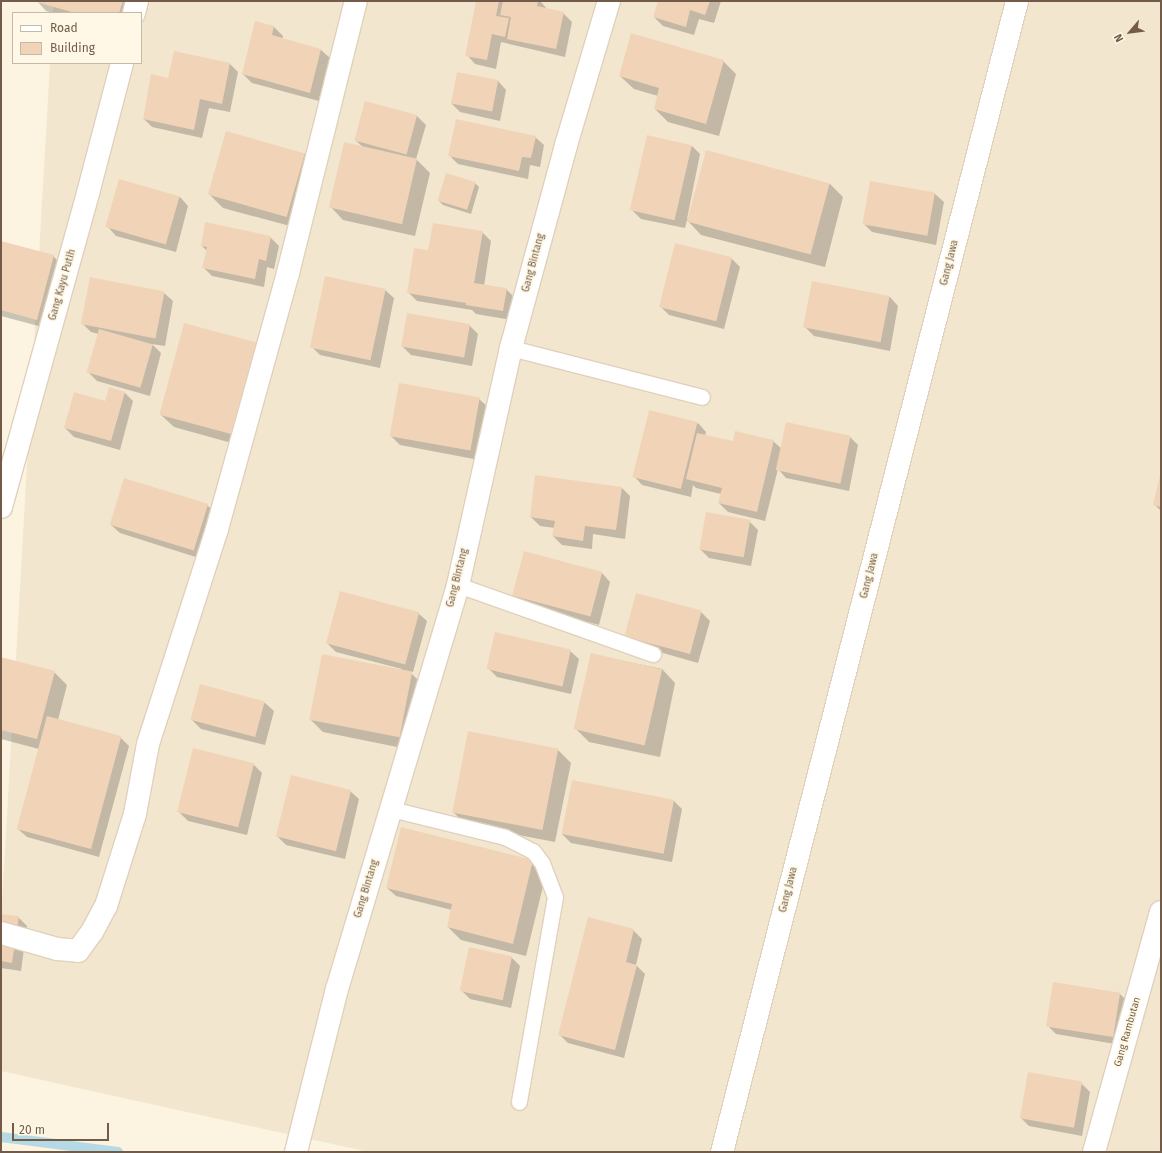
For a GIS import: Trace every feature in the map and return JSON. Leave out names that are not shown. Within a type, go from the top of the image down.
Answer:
[{"type":"street","points":[[134,12],[137,1]]},
{"type":"street","points":[[1,933],[58,949],[78,951],[92,932],[106,906],[135,814],[148,744],[217,529],[288,273],[356,1]]},
{"type":"street","name":"Gang Bintang","points":[[296,1152],[337,989],[458,585],[511,348],[566,145],[609,1]]},
{"type":"street","name":"Gang Jawa","points":[[722,1152],[1017,1]]},
{"type":"street","name":"Gang Kayu Putih","points":[[1,507],[88,193],[122,64]]},
{"type":"street","name":"Gang Rambutan","points":[[1094,1152],[1161,912]]},
{"type":"lane","points":[[511,348],[702,397]]},
{"type":"lane","points":[[458,585],[653,654]]},
{"type":"lane","points":[[391,809],[504,837],[533,852],[542,863],[555,897],[520,1102]]},
{"type":"shaded area","points":[[53,1],[1161,1],[1161,1152],[369,1152],[1,1071],[1,920],[50,64],[142,64],[142,12],[53,12]]},
{"type":"building","points":[[33,1],[123,1],[119,12],[72,12]]},
{"type":"building","points":[[476,1],[499,1],[496,16],[509,18],[505,37],[492,34],[487,60],[465,56]]},
{"type":"building","points":[[503,1],[538,1],[537,6],[564,12],[556,49],[507,39],[511,17],[500,15]]},
{"type":"building","points":[[658,1],[710,1],[705,15],[690,10],[686,27],[653,17]]},
{"type":"building","points":[[255,21],[274,26],[272,35],[321,49],[310,93],[242,74]]},
{"type":"building","points":[[631,33],[724,60],[706,124],[654,109],[659,88],[619,76]]},
{"type":"building","points":[[174,51],[230,63],[222,104],[200,99],[194,130],[143,119],[151,74],[168,78]]},
{"type":"building","points":[[457,72],[498,80],[492,111],[451,103]]},
{"type":"building","points":[[365,101],[417,115],[407,155],[354,141]]},
{"type":"building","points":[[456,119],[536,136],[531,158],[522,157],[519,171],[448,156]]},
{"type":"building","points":[[226,131],[305,154],[287,217],[208,194]]},
{"type":"building","points":[[647,135],[692,145],[674,220],[630,210]]},
{"type":"building","points":[[344,142],[417,159],[402,224],[329,207]]},
{"type":"building","points":[[706,150],[830,183],[810,255],[687,221]]},
{"type":"building","points":[[446,173],[476,182],[467,210],[438,201]]},
{"type":"building","points":[[119,179],[180,196],[166,244],[105,227]]},
{"type":"building","points":[[870,181],[935,192],[927,236],[862,224]]},
{"type":"building","points":[[205,222],[271,236],[266,261],[259,259],[255,279],[202,268],[207,247],[201,246]]},
{"type":"building","points":[[433,223],[483,231],[474,283],[507,288],[503,311],[407,293],[414,248],[428,250]]},
{"type":"building","points":[[1,241],[54,255],[37,320],[1,310]]},
{"type":"building","points":[[675,243],[732,257],[716,321],[659,307]]},
{"type":"building","points":[[325,276],[386,289],[370,360],[310,347]]},
{"type":"building","points":[[90,277],[165,292],[155,339],[81,324]]},
{"type":"building","points":[[812,281],[890,296],[881,342],[803,327]]},
{"type":"building","points":[[407,313],[470,324],[464,358],[401,346]]},
{"type":"building","points":[[184,323],[258,343],[234,435],[159,415]]},
{"type":"building","points":[[99,329],[153,344],[140,388],[87,372]]},
{"type":"building","points":[[399,383],[480,397],[470,450],[390,436]]},
{"type":"building","points":[[109,387],[125,392],[111,441],[64,428],[74,392],[105,401]]},
{"type":"building","points":[[649,410],[698,422],[681,489],[632,477]]},
{"type":"building","points":[[786,422],[851,436],[840,484],[776,470]]},
{"type":"building","points":[[735,431],[774,440],[757,512],[718,503],[722,488],[686,479],[697,433],[733,441]]},
{"type":"building","points":[[535,475],[622,487],[616,530],[585,526],[583,541],[552,536],[555,521],[530,517]]},
{"type":"building","points":[[1161,475],[1161,507],[1153,505]]},
{"type":"building","points":[[124,478],[208,504],[194,551],[110,525]]},
{"type":"building","points":[[706,512],[750,520],[744,557],[699,549]]},
{"type":"building","points":[[524,551],[602,572],[590,616],[512,595]]},
{"type":"building","points":[[340,591],[419,612],[405,664],[326,643]]},
{"type":"building","points":[[636,593],[702,611],[690,654],[624,636]]},
{"type":"building","points":[[495,632],[571,650],[562,687],[486,669]]},
{"type":"building","points":[[591,653],[662,669],[645,745],[573,729]]},
{"type":"building","points":[[322,654],[412,672],[400,737],[309,720]]},
{"type":"building","points":[[1,657],[55,671],[37,739],[1,730]]},
{"type":"building","points":[[200,684],[265,701],[255,737],[190,720]]},
{"type":"building","points":[[47,716],[121,736],[91,849],[17,829]]},
{"type":"building","points":[[468,731],[558,749],[542,830],[452,812]]},
{"type":"building","points":[[193,748],[254,763],[238,827],[177,812]]},
{"type":"building","points":[[291,775],[351,790],[336,851],[276,836]]},
{"type":"building","points":[[572,780],[674,800],[664,854],[562,834]]},
{"type":"building","points":[[401,827],[533,860],[513,944],[447,927],[452,904],[386,888]]},
{"type":"building","points":[[1,914],[19,916],[12,963],[1,961]]},
{"type":"building","points":[[588,917],[634,929],[626,962],[637,965],[615,1050],[558,1035]]},
{"type":"building","points":[[469,947],[512,956],[503,1000],[460,991]]},
{"type":"building","points":[[1053,982],[1120,993],[1113,1037],[1046,1026]]},
{"type":"building","points":[[1028,1072],[1082,1082],[1074,1128],[1020,1118]]},
{"type":"waterway","points":[[1,1137],[118,1152]]}]
